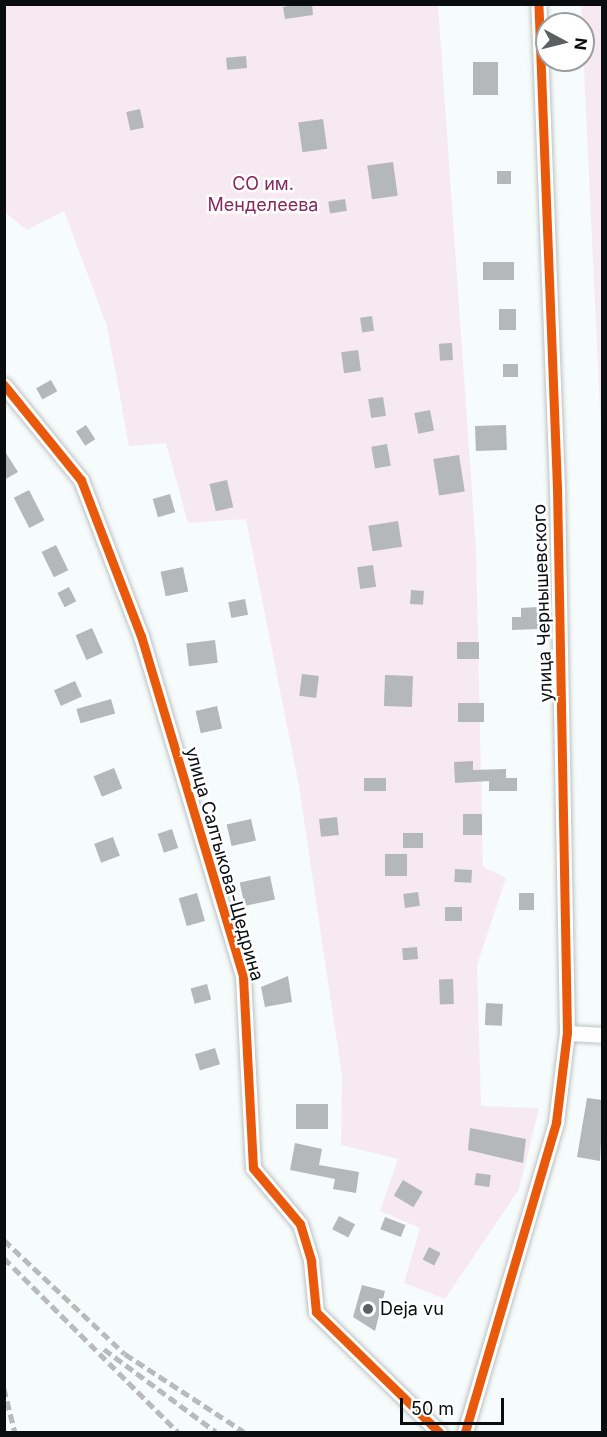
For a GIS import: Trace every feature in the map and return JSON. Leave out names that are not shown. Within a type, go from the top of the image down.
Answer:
[{"type":"street","name":"улица Чернышевского","points":[[465,1432],[556,1122],[567,1032],[557,488],[538,4]]},
{"type":"street","name":"улица Салтыкова-Щедрина","points":[[4,385],[81,480],[141,636],[243,977],[253,1168],[300,1224],[311,1262],[316,1312],[439,1432]]},
{"type":"street","points":[[567,1032],[603,1035]]},
{"type":"green space","name":"СО им. Менделеева","points":[[4,5],[438,5],[476,550],[483,867],[506,878],[477,965],[481,1106],[539,1108],[519,1189],[445,1299],[404,1283],[420,1228],[380,1211],[398,1159],[341,1145],[342,1076],[299,786],[246,519],[188,523],[166,443],[129,446],[107,326],[64,211],[27,230],[5,212]]},
{"type":"green space","points":[[581,5],[602,5],[602,435],[584,72],[595,72],[595,12],[581,12]]},
{"type":"building","points":[[312,4],[313,15],[285,19],[283,7]]},
{"type":"building","points":[[246,56],[247,68],[227,70],[226,58]]},
{"type":"building","points":[[473,62],[498,62],[498,95],[473,95]]},
{"type":"building","points":[[140,109],[144,128],[130,130],[126,112]]},
{"type":"building","points":[[323,119],[327,149],[302,152],[298,122]]},
{"type":"building","points":[[393,162],[398,196],[372,199],[367,166]]},
{"type":"building","points":[[497,171],[511,171],[511,184],[497,184]]},
{"type":"building","points":[[345,199],[347,211],[330,214],[328,202]]},
{"type":"building","points":[[483,262],[514,262],[514,280],[483,280]]},
{"type":"building","points":[[499,309],[516,309],[516,330],[499,330]]},
{"type":"building","points":[[372,316],[374,331],[362,333],[360,318]]},
{"type":"building","points":[[452,343],[453,360],[440,361],[439,344]]},
{"type":"building","points":[[358,350],[361,371],[344,373],[341,352]]},
{"type":"building","points":[[503,364],[518,364],[518,377],[503,377]]},
{"type":"building","points":[[51,380],[57,391],[42,400],[36,388]]},
{"type":"building","points":[[383,397],[386,416],[371,418],[368,399]]},
{"type":"building","points":[[430,410],[434,431],[418,434],[414,413]]},
{"type":"building","points":[[86,425],[95,439],[85,446],[76,432]]},
{"type":"building","points":[[506,425],[507,450],[476,451],[475,426]]},
{"type":"building","points":[[387,444],[391,466],[375,468],[371,447]]},
{"type":"building","points":[[4,450],[18,472],[4,480]]},
{"type":"building","points":[[459,455],[465,492],[439,496],[433,459]]},
{"type":"building","points":[[227,480],[233,507],[216,511],[209,484]]},
{"type":"building","points":[[29,490],[44,520],[29,528],[14,498]]},
{"type":"building","points":[[170,494],[175,512],[158,517],[153,499]]},
{"type":"building","points":[[398,521],[402,547],[372,551],[368,526]]},
{"type":"building","points":[[56,545],[68,570],[54,577],[42,552]]},
{"type":"building","points":[[373,565],[376,587],[360,589],[357,567]]},
{"type":"building","points":[[183,567],[188,591],[166,596],[161,572]]},
{"type":"building","points":[[69,587],[76,601],[65,607],[57,593]]},
{"type":"building","points":[[411,590],[424,591],[423,605],[410,604]]},
{"type":"building","points":[[245,599],[248,615],[231,618],[228,602]]},
{"type":"building","points":[[538,607],[539,629],[512,630],[512,617],[521,617],[521,608]]},
{"type":"building","points":[[92,628],[103,653],[87,660],[76,635]]},
{"type":"building","points":[[215,640],[218,663],[189,666],[186,644]]},
{"type":"building","points":[[457,642],[479,642],[479,659],[457,659]]},
{"type":"building","points":[[302,674],[319,676],[316,698],[299,696]]},
{"type":"building","points":[[385,675],[413,676],[412,707],[384,706]]},
{"type":"building","points":[[75,681],[82,697],[61,706],[54,690]]},
{"type":"building","points":[[111,699],[115,713],[81,723],[76,709]]},
{"type":"building","points":[[458,703],[484,703],[484,722],[458,722]]},
{"type":"building","points":[[217,706],[222,728],[201,733],[196,711]]},
{"type":"building","points":[[473,761],[473,770],[506,769],[506,778],[517,778],[517,791],[489,791],[489,781],[455,783],[454,762]]},
{"type":"building","points":[[114,768],[122,788],[102,797],[94,776]]},
{"type":"building","points":[[364,778],[386,778],[386,791],[364,791]]},
{"type":"building","points":[[463,814],[482,814],[482,835],[463,835]]},
{"type":"building","points":[[337,817],[339,835],[321,837],[319,819]]},
{"type":"building","points":[[251,819],[256,840],[232,846],[227,825]]},
{"type":"building","points":[[172,829],[178,848],[164,853],[158,834]]},
{"type":"building","points":[[403,833],[423,833],[423,848],[403,848]]},
{"type":"building","points":[[113,837],[120,856],[101,863],[94,844]]},
{"type":"building","points":[[385,854],[407,854],[407,876],[385,876]]},
{"type":"building","points":[[455,869],[472,870],[471,883],[454,882]]},
{"type":"building","points":[[270,876],[275,899],[245,906],[240,882]]},
{"type":"building","points":[[418,892],[420,906],[405,908],[403,894]]},
{"type":"building","points":[[197,893],[205,921],[187,926],[179,898]]},
{"type":"building","points":[[519,893],[534,893],[534,910],[519,910]]},
{"type":"building","points":[[445,907],[462,907],[462,921],[445,921]]},
{"type":"building","points":[[417,947],[418,959],[403,960],[402,948]]},
{"type":"building","points":[[288,976],[292,1002],[265,1007],[261,987]]},
{"type":"building","points":[[439,979],[453,979],[454,1004],[440,1004]]},
{"type":"building","points":[[207,984],[211,999],[195,1004],[191,988]]},
{"type":"building","points":[[486,1003],[503,1004],[502,1026],[485,1025]]},
{"type":"building","points":[[215,1048],[220,1064],[200,1070],[195,1054]]},
{"type":"building","points":[[587,1098],[603,1100],[600,1161],[577,1157]]},
{"type":"building","points":[[296,1104],[328,1104],[328,1129],[296,1129]]},
{"type":"building","points":[[470,1128],[526,1139],[523,1163],[468,1150]]},
{"type":"building","points":[[295,1143],[322,1149],[319,1165],[359,1172],[356,1193],[333,1189],[335,1179],[290,1170]]},
{"type":"building","points":[[476,1173],[491,1175],[489,1187],[474,1185]]},
{"type":"building","points":[[403,1180],[423,1192],[413,1207],[394,1195]]},
{"type":"building","points":[[339,1216],[355,1224],[348,1238],[332,1229]]},
{"type":"building","points":[[385,1217],[406,1225],[401,1237],[380,1229]]},
{"type":"building","points":[[429,1247],[441,1253],[434,1265],[423,1259]]},
{"type":"building","name":"Deja vu","points":[[362,1285],[385,1291],[375,1331],[353,1317]]},
{"type":"railway","points":[[4,1240],[125,1354],[244,1432]]},
{"type":"railway","points":[[4,1258],[178,1432]]},
{"type":"railway","points":[[104,1349],[216,1432]]},
{"type":"railway","points":[[4,1388],[15,1432]]},
{"type":"cycle path","points":[[465,1432],[556,1122],[567,1033],[557,488],[538,4]]},
{"type":"cycle path","points":[[4,385],[81,480],[141,636],[243,977],[253,1168],[300,1224],[311,1261],[316,1312],[439,1432]]},
{"type":"place","name":"Deja vu","points":[[368,1309]]}]
